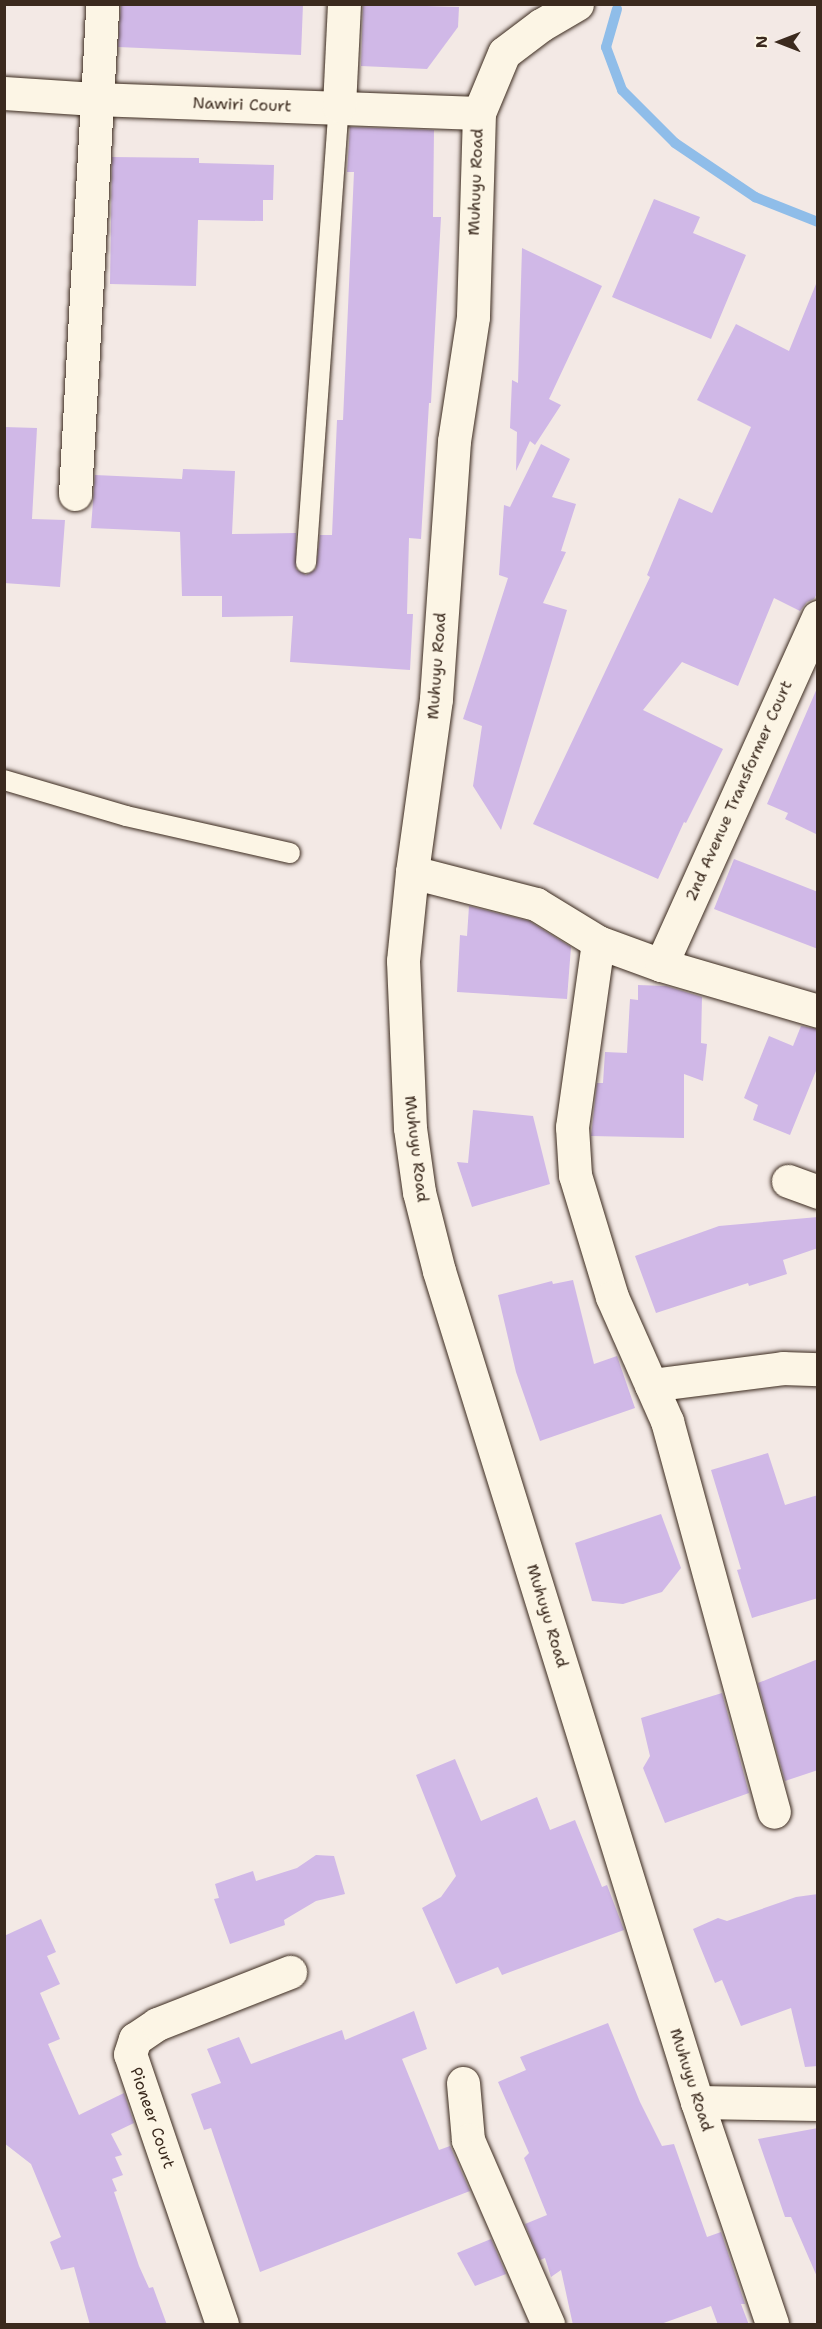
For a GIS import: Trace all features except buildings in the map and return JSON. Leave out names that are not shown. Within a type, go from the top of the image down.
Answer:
[{"type":"street","points":[[75,494],[102,4]]},
{"type":"street","points":[[339,106],[344,4]]},
{"type":"street","name":"Muhuyu Road","points":[[577,4],[541,25],[504,53],[479,112],[473,317],[454,441],[436,699],[412,872],[403,961],[410,1128],[419,1192],[439,1271],[697,2102],[772,2325]]},
{"type":"street","name":"Nawiri Court","points":[[4,93],[95,99],[479,112]]},
{"type":"street","name":"2nd Avenue Transformer Court","points":[[661,965],[818,618]]},
{"type":"street","points":[[412,872],[536,904],[598,942],[661,965],[818,1011]]},
{"type":"street","points":[[598,942],[572,1127],[575,1175],[612,1297],[667,1421],[774,1812]]},
{"type":"street","points":[[788,1180],[818,1192]]},
{"type":"street","points":[[651,1385],[783,1368],[818,1369]]},
{"type":"street","name":"Pioneer Court","points":[[222,2325],[130,2054],[135,2039],[157,2024],[290,1972]]},
{"type":"street","points":[[463,2083],[468,2140],[548,2325]]},
{"type":"street","points":[[697,2102],[818,2104]]},
{"type":"lane","points":[[306,563],[339,106]]},
{"type":"lane","points":[[4,780],[126,816],[290,853]]},
{"type":"waterway","points":[[617,9],[606,47],[622,90],[675,143],[755,197],[818,222]]}]
